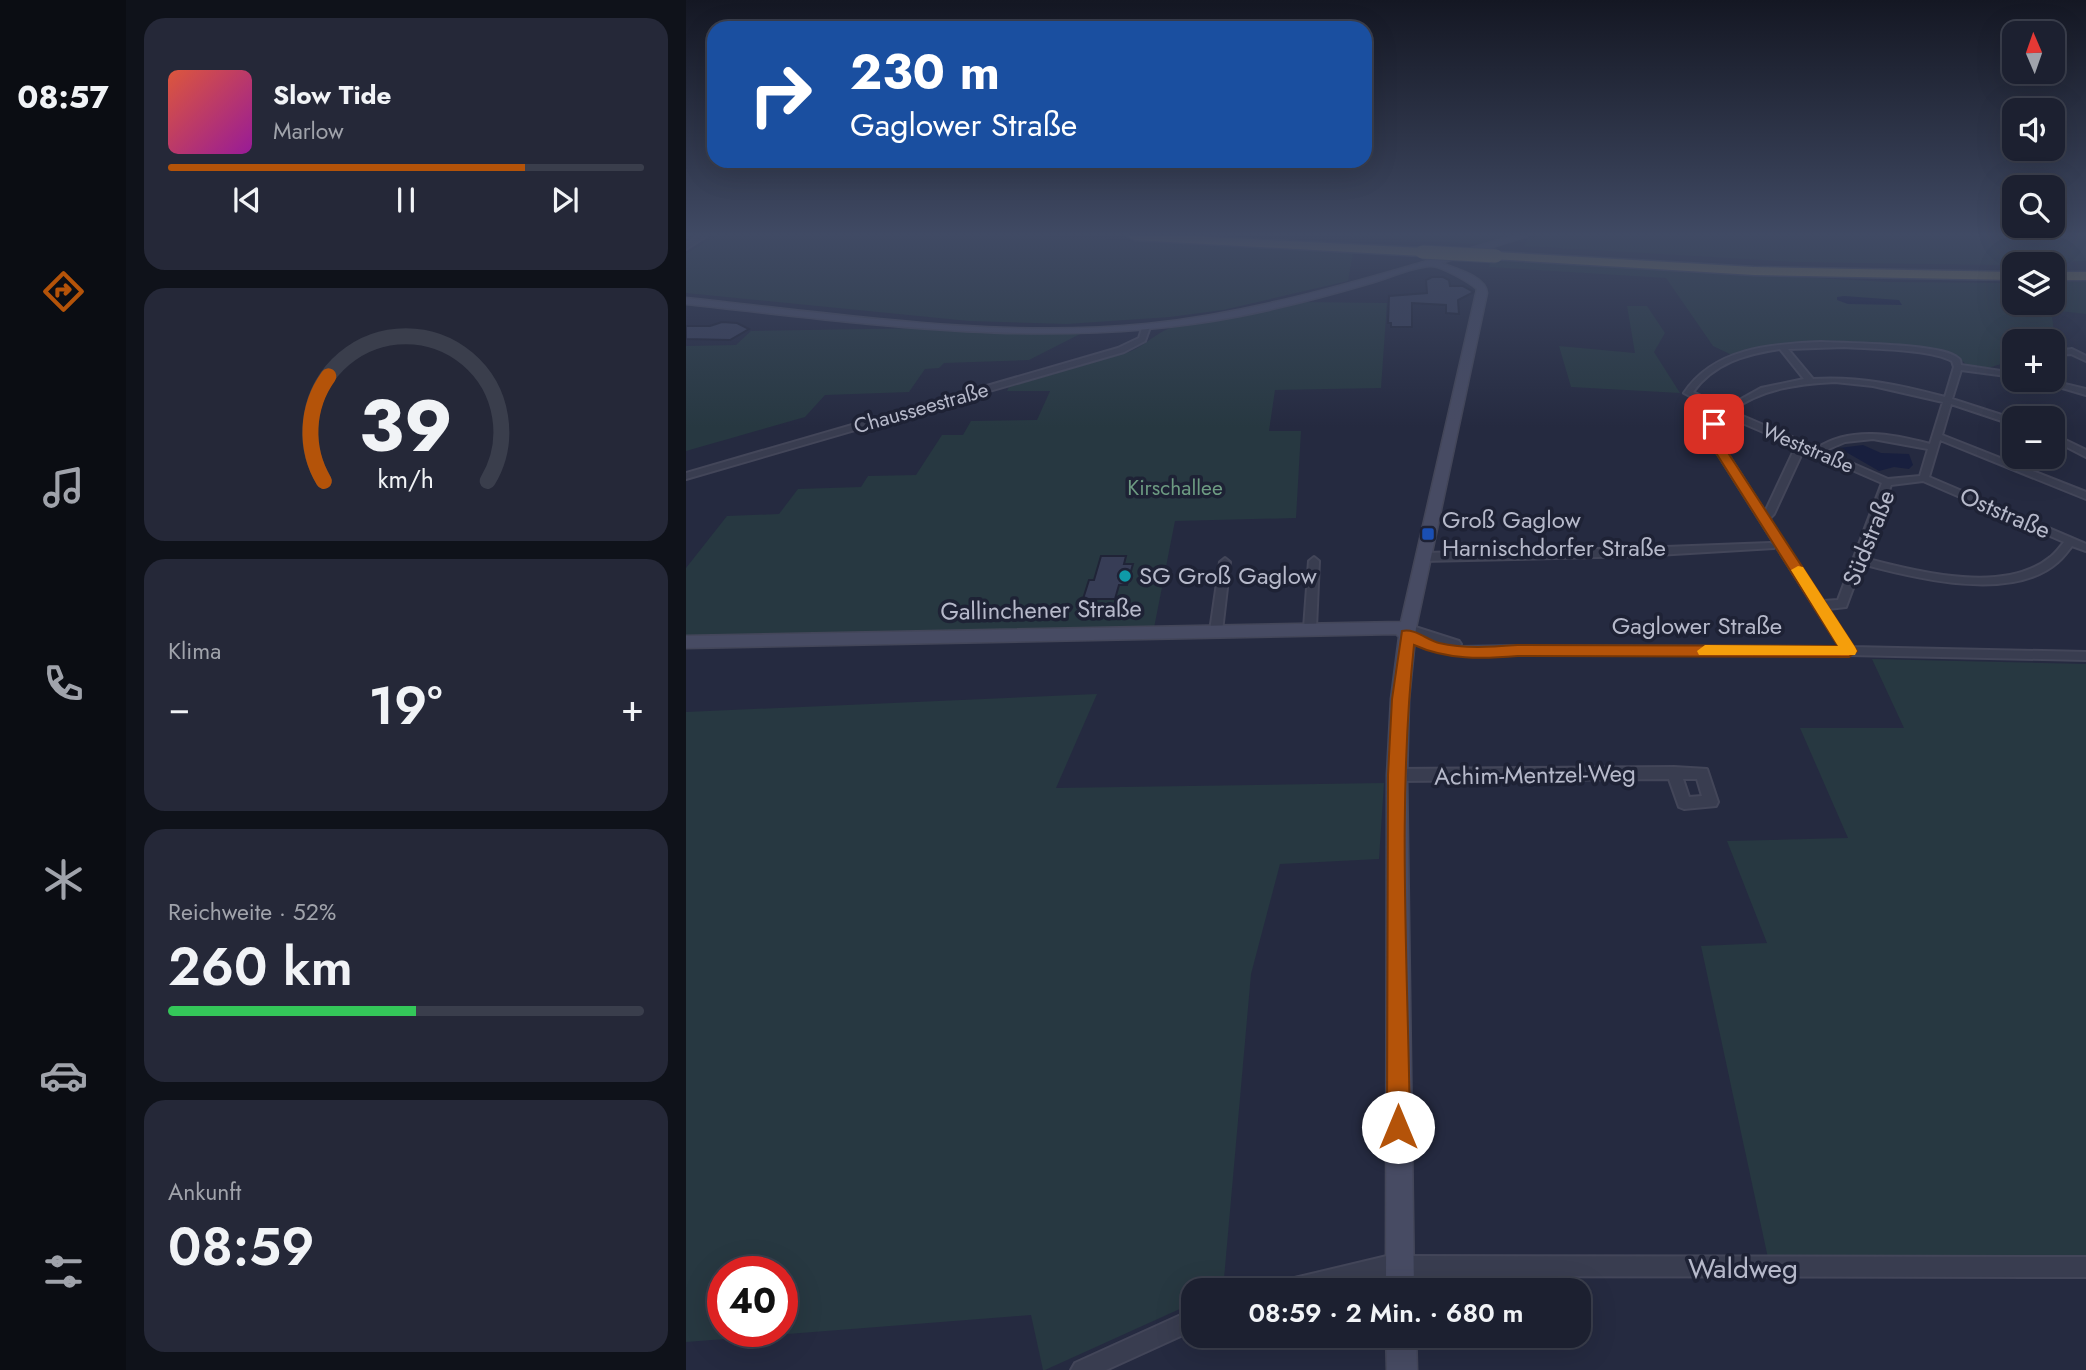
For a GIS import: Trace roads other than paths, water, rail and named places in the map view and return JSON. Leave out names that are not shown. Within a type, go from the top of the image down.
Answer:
[{"type":"street","points":[[686,301],[1006,331],[1146,327],[1258,309],[1287,300]]},
{"type":"street","points":[[1400,1278],[1396,775],[1403,630],[1423,557],[1480,300]]},
{"type":"street","name":"Chausseestraße","points":[[686,476],[1121,351],[1142,339],[1146,327]]},
{"type":"street","points":[[1783,348],[1880,346],[1944,354],[1956,360],[1958,367],[1924,478]]},
{"type":"street","points":[[1783,348],[1811,382]]},
{"type":"street","name":"Weststraße","points":[[1783,348],[1726,361],[1689,389],[1688,393],[1690,397],[1887,482]]},
{"type":"street","points":[[2065,352],[2072,351],[2086,359]]},
{"type":"street","points":[[1958,367],[2002,372]]},
{"type":"street","points":[[1991,370],[2002,367]]},
{"type":"street","points":[[1849,651],[1713,436],[1714,424],[1724,412],[1741,400],[1766,390],[1811,382],[1873,384],[1948,398],[2002,418]]},
{"type":"street","points":[[2065,387],[2086,392]]},
{"type":"street","points":[[1937,436],[2086,496]]},
{"type":"street","points":[[1816,452],[1838,441],[1871,438],[1890,438],[1933,447]]},
{"type":"street","points":[[2065,442],[2084,450]]},
{"type":"street","points":[[1764,519],[1769,514],[1801,446]]},
{"type":"street","name":"Südstraße","points":[[1820,605],[1842,604],[1887,482],[1924,478]]},
{"type":"street","name":"Oststraße","points":[[1924,478],[2086,548]]},
{"type":"street","points":[[1859,560],[1898,572],[1949,580],[2008,578],[2041,569],[2061,557],[2071,541]]},
{"type":"street","points":[[1423,557],[1770,546]]},
{"type":"street","points":[[1310,628],[1314,561]]},
{"type":"street","points":[[1216,631],[1225,562]]},
{"type":"street","name":"Gallinchener Straße","points":[[686,642],[1310,628],[1403,630]]},
{"type":"street","name":"Gaglower Straße","points":[[1403,630],[1435,648],[1483,654],[1518,650],[1849,651],[2086,656]]},
{"type":"street","name":"Achim-Mentzel-Weg","points":[[1396,775],[1674,773]]},
{"type":"street","name":"Waldweg","points":[[1334,1278],[1387,1266],[1399,1278]]},
{"type":"street","name":"Waldweg","points":[[1457,1278],[2086,1267]]},
{"type":"street","points":[[1082,1370],[1181,1325]]},
{"type":"street","points":[[1401,1348],[1402,1370]]},
{"type":"water","points":[[1837,300],[1899,300],[1902,305],[1848,304]]},
{"type":"water","points":[[1863,445],[1881,453],[1909,454],[1913,465],[1909,469],[1894,467],[1879,471],[1839,448]]},
{"type":"place","name":"Groß Gaglow Harnischdorfer Straße","points":[[1428,534]]},
{"type":"place","name":"SG Groß Gaglow","points":[[1125,576]]},
{"type":"park label","name":"Kirschallee","points":[[1175,488]]}]
